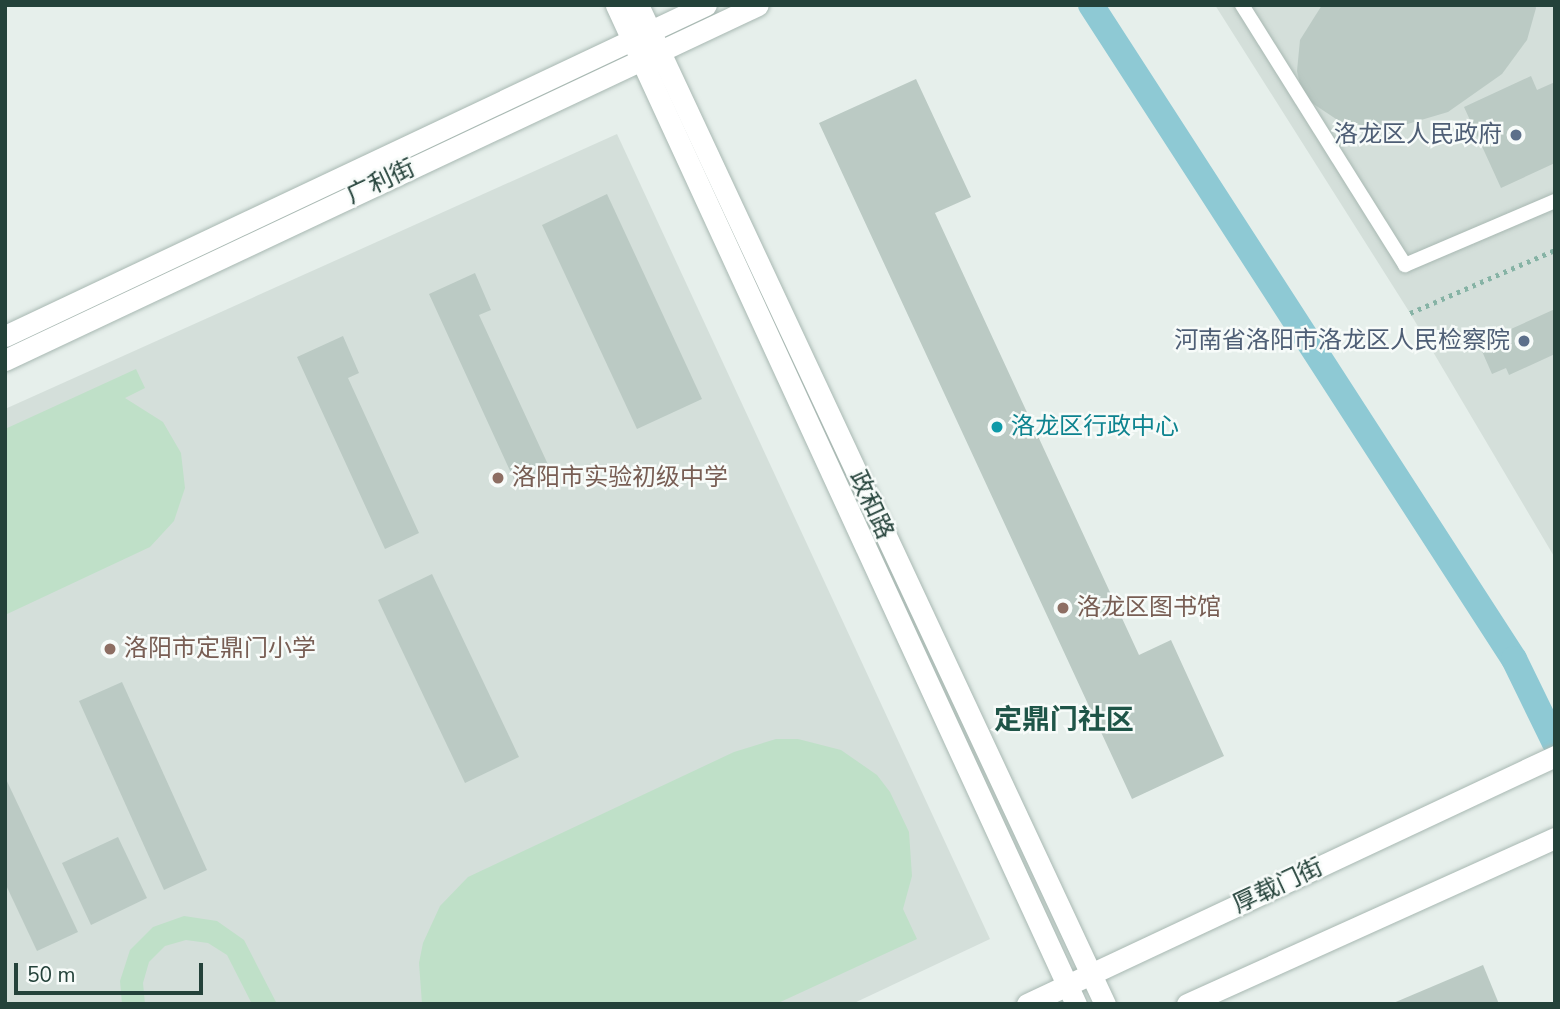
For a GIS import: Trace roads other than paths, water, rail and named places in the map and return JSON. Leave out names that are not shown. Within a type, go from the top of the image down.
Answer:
[{"type":"street","name":"政和路","points":[[616,5],[641,35],[1072,994]]},
{"type":"street","name":"政和路","points":[[638,5],[641,35]]},
{"type":"street","name":"广利街","points":[[5,336],[706,5]]},
{"type":"street","name":"广利街","points":[[5,360],[758,5]]},
{"type":"street","name":"政和路","points":[[650,55],[1105,1004]]},
{"type":"street","name":"厚载门街","points":[[1027,1004],[1072,994],[1091,974],[1555,756]]},
{"type":"street","points":[[1187,1004],[1555,838]]},
{"type":"lane","points":[[1242,5],[1405,265],[1555,201]]},
{"type":"waterway","points":[[1091,5],[1514,659],[1555,743]]},
{"type":"place","name":"洛龙区人民政府","points":[[1516,135]]},
{"type":"place","name":"河南省洛阳市洛龙区人民检察院","points":[[1524,341]]},
{"type":"place","name":"洛龙区行政中心","points":[[997,427]]},
{"type":"place","name":"洛阳市实验初级中学","points":[[498,478]]},
{"type":"place","name":"洛龙区图书馆","points":[[1063,608]]},
{"type":"place","name":"洛阳市定鼎门小学","points":[[110,649]]},
{"type":"district","name":"定鼎门社区","points":[[1064,720]]}]
